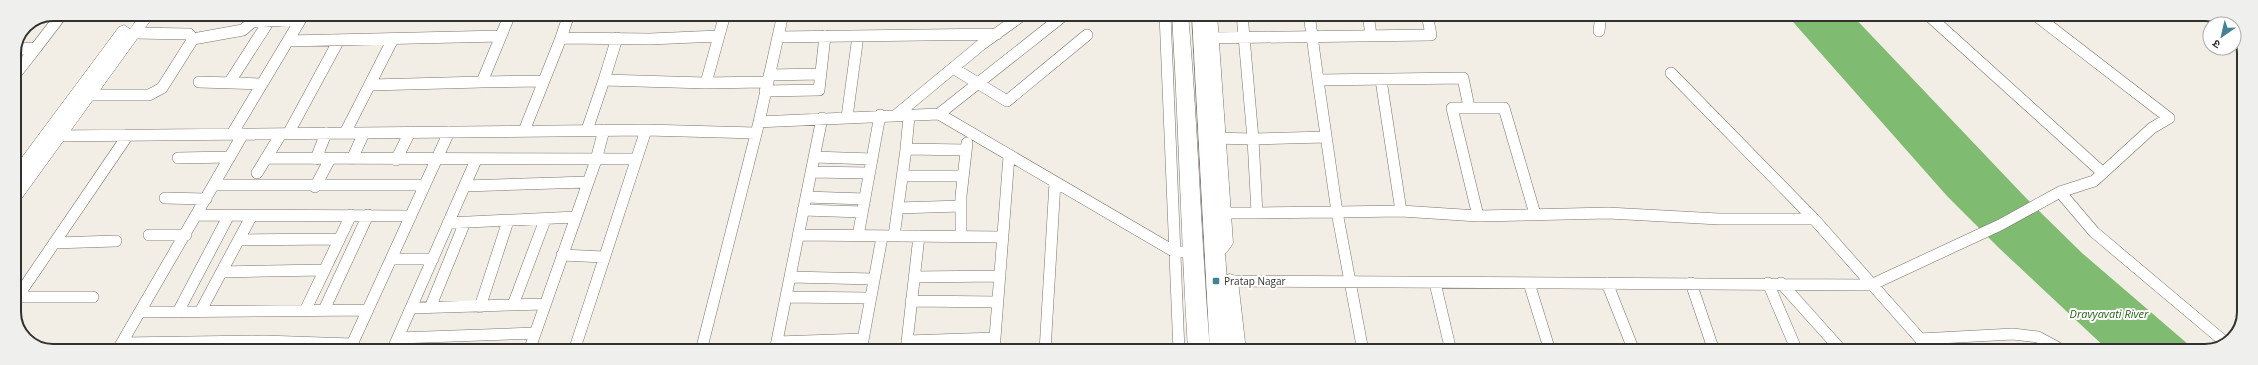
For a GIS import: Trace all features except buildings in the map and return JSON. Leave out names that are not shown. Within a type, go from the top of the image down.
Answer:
[{"type":"highway","points":[[1181,21],[1187,106],[1184,252],[1198,344]]},
{"type":"highway","points":[[1202,21],[1207,38],[1218,213],[1214,254],[1223,281],[1221,344]]},
{"type":"street","points":[[21,67],[57,21]]},
{"type":"street","points":[[21,169],[131,21]]},
{"type":"street","points":[[21,188],[143,21]]},
{"type":"street","points":[[89,95],[148,95],[155,93],[162,88],[193,38],[243,30],[252,22],[269,21]]},
{"type":"street","points":[[229,83],[269,21]]},
{"type":"street","points":[[122,344],[230,157],[238,134],[262,84],[300,21]]},
{"type":"street","points":[[482,82],[507,21]]},
{"type":"street","points":[[524,131],[567,21]]},
{"type":"street","points":[[706,83],[723,21]]},
{"type":"street","points":[[703,344],[757,127],[781,21]]},
{"type":"street","points":[[895,116],[953,68],[1015,21]]},
{"type":"street","points":[[45,136],[646,130],[757,127],[822,118],[939,114],[1057,21]]},
{"type":"street","points":[[1167,21],[1184,252],[1179,344]]},
{"type":"street","points":[[1209,21],[1207,38],[1431,35],[1428,21]]},
{"type":"street","points":[[1243,21],[1253,139],[1257,212]]},
{"type":"street","points":[[1310,21],[1325,137],[1337,212],[1362,344]]},
{"type":"street","points":[[1369,21],[1372,35]]},
{"type":"street","points":[[1599,31],[1600,21]]},
{"type":"street","points":[[1935,21],[2103,173]]},
{"type":"street","points":[[1236,344],[1223,281],[1871,284],[1976,237],[2060,192],[2094,182],[2152,128],[2169,118],[2043,21]]},
{"type":"street","points":[[134,33],[189,34],[193,38]]},
{"type":"street","points":[[778,37],[997,34]]},
{"type":"street","points":[[953,68],[1007,100],[1087,35]]},
{"type":"street","points":[[288,41],[501,36]]},
{"type":"street","points":[[561,38],[718,36]]},
{"type":"street","points":[[604,80],[767,83],[819,90],[825,36]]},
{"type":"street","points":[[847,117],[858,36]]},
{"type":"street","points":[[587,130],[617,38]]},
{"type":"street","points":[[345,133],[371,85],[393,39]]},
{"type":"street","points":[[257,173],[284,134],[339,40]]},
{"type":"street","points":[[22,49],[36,48]]},
{"type":"street","points":[[1671,73],[1814,219],[1925,344]]},
{"type":"street","points":[[767,83],[820,74]]},
{"type":"street","points":[[1318,80],[1464,78],[1469,107]]},
{"type":"street","points":[[1381,80],[1401,212]]},
{"type":"street","points":[[371,85],[543,81]]},
{"type":"street","points":[[199,82],[262,84]]},
{"type":"street","points":[[1478,216],[1452,108],[1504,108],[1535,214]]},
{"type":"street","points":[[939,114],[1054,182],[1184,252]]},
{"type":"street","points":[[858,236],[880,115]]},
{"type":"street","points":[[894,236],[909,116]]},
{"type":"street","points":[[776,344],[822,118]]},
{"type":"street","points":[[531,344],[596,160],[604,130]]},
{"type":"street","points":[[576,344],[646,130]]},
{"type":"street","points":[[396,160],[410,132]]},
{"type":"street","points":[[352,344],[449,132]]},
{"type":"street","points":[[961,236],[963,176],[968,132]]},
{"type":"street","points":[[316,159],[326,133]]},
{"type":"street","points":[[352,159],[364,133]]},
{"type":"street","points":[[21,292],[128,135]]},
{"type":"street","points":[[1213,138],[1253,139],[1325,137]]},
{"type":"street","points":[[906,149],[966,150]]},
{"type":"street","points":[[995,344],[1009,156]]},
{"type":"street","points":[[178,158],[230,157]]},
{"type":"street","points":[[814,157],[872,159]]},
{"type":"street","points":[[266,158],[396,160],[636,159]]},
{"type":"street","points":[[315,187],[330,159]]},
{"type":"street","points":[[395,344],[476,160]]},
{"type":"street","points":[[811,172],[869,173]]},
{"type":"street","points":[[902,176],[963,176]]},
{"type":"street","points":[[465,186],[588,182]]},
{"type":"street","points":[[1045,344],[1054,182]]},
{"type":"street","points":[[214,185],[315,187],[425,185]]},
{"type":"street","points":[[2060,192],[2094,232],[2222,339]]},
{"type":"street","points":[[806,197],[864,199]]},
{"type":"street","points":[[165,198],[206,199]]},
{"type":"street","points":[[898,208],[961,206]]},
{"type":"street","points":[[803,210],[862,212]]},
{"type":"street","points":[[1218,213],[1401,212],[1478,216],[1608,213],[1719,219],[1814,219]]},
{"type":"street","points":[[197,215],[411,216]]},
{"type":"street","points":[[178,312],[229,215]]},
{"type":"street","points":[[200,312],[240,240],[252,215]]},
{"type":"street","points":[[304,311],[351,215]]},
{"type":"street","points":[[324,310],[368,215]]},
{"type":"street","points":[[448,223],[576,218]]},
{"type":"street","points":[[513,306],[545,220]]},
{"type":"street","points":[[480,307],[508,221]]},
{"type":"street","points":[[430,308],[465,222]]},
{"type":"street","points":[[149,235],[186,235]]},
{"type":"street","points":[[798,235],[1003,237]]},
{"type":"street","points":[[906,344],[919,236]]},
{"type":"street","points":[[862,344],[882,237]]},
{"type":"street","points":[[240,240],[339,239]]},
{"type":"street","points":[[54,243],[116,242]]},
{"type":"street","points":[[562,255],[604,257]]},
{"type":"street","points":[[391,259],[432,259]]},
{"type":"street","points":[[222,272],[323,270]]},
{"type":"street","points":[[914,276],[1000,276]]},
{"type":"street","points":[[790,277],[874,279]]},
{"type":"street","points":[[1435,282],[1449,344]]},
{"type":"street","points":[[1529,283],[1548,344]]},
{"type":"street","points":[[1607,283],[1631,344]]},
{"type":"street","points":[[1691,283],[1712,344]]},
{"type":"street","points":[[1768,283],[1794,344]]},
{"type":"street","points":[[1781,283],[1836,344]]},
{"type":"street","points":[[21,299],[93,297]]},
{"type":"street","points":[[786,298],[870,298]]},
{"type":"street","points":[[911,301],[998,302]]},
{"type":"street","points":[[411,308],[545,304]]},
{"type":"street","points":[[140,312],[368,310]]},
{"type":"street","points":[[398,338],[535,333]]},
{"type":"street","points":[[1920,339],[2013,334],[2038,337],[2051,344]]},
{"type":"street","points":[[928,344],[995,338]]},
{"type":"water","name":"Dravyavati River","points":[[1792,21],[1858,21],[2026,198],[2082,253],[2188,344],[2102,344],[2000,249],[1947,196]]},
{"type":"place","name":"Pratap Nagar","points":[[1216,281]]}]
